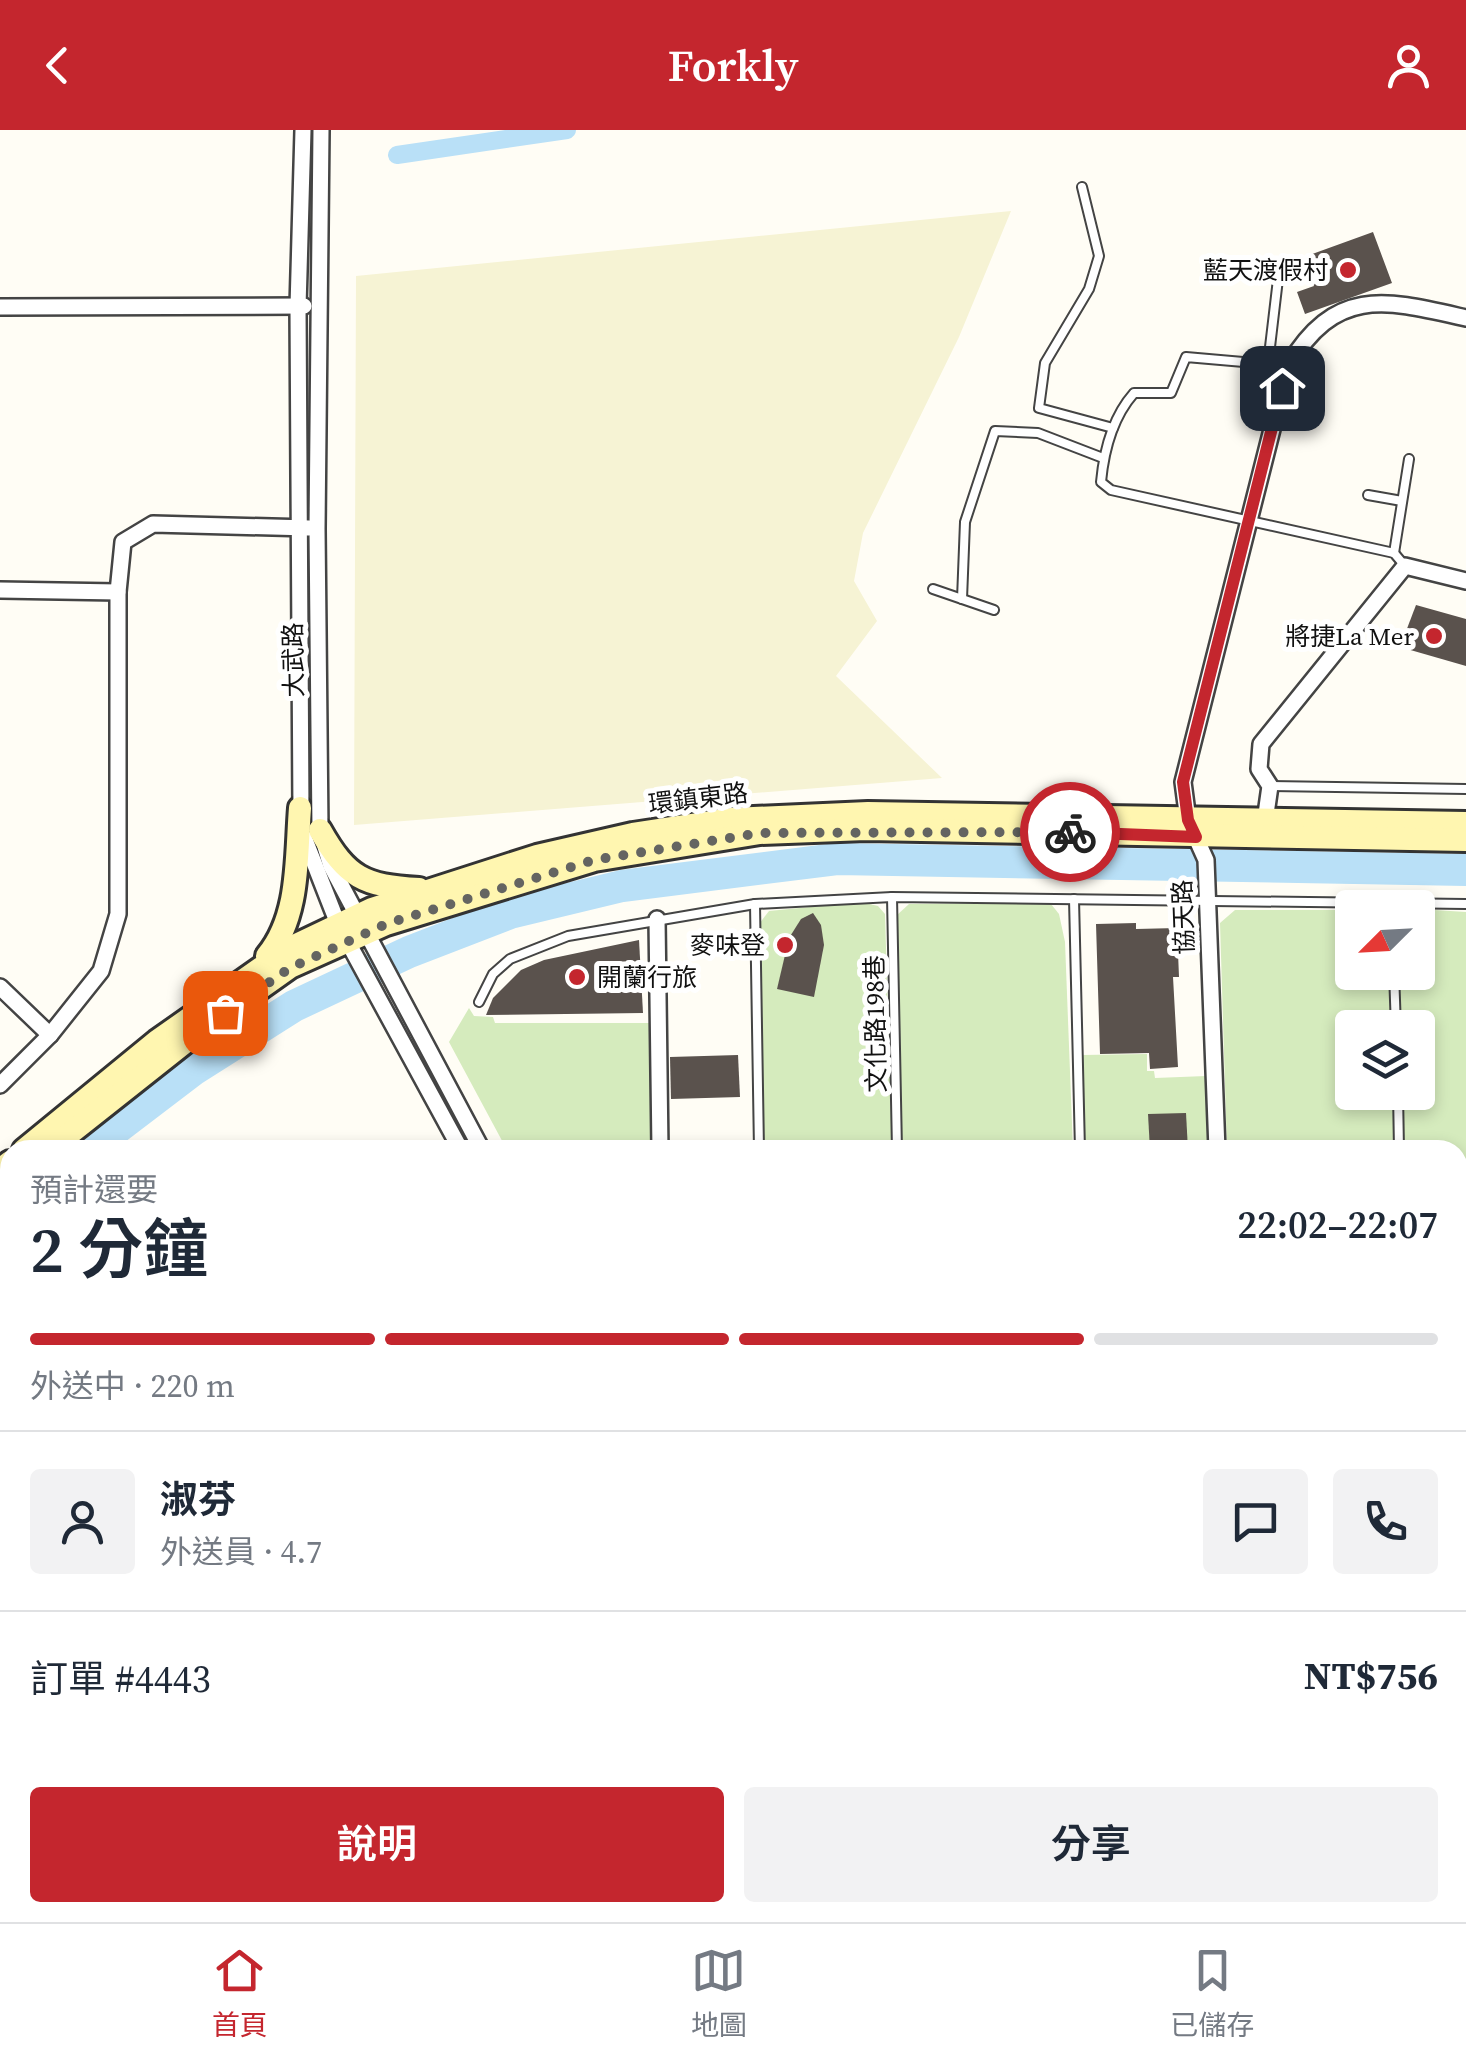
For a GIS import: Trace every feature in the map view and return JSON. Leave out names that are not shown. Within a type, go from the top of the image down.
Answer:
[{"type":"street","name":"大武路","points":[[303,130],[298,307],[320,830],[378,996],[456,1140]]},
{"type":"street","name":"大武路","points":[[321,130],[300,808],[305,843],[356,936],[395,988],[477,1140]]},
{"type":"street","name":"協天路","points":[[1217,1140],[1206,860],[1192,829],[1183,782],[1288,366],[1319,324],[1364,303],[1388,301],[1466,318]]},
{"type":"street","points":[[0,307],[318,306]]},
{"type":"street","points":[[0,1085],[50,1035],[101,972],[118,914],[118,592],[123,542],[153,524],[308,528]]},
{"type":"street","points":[[1264,821],[1270,786],[1259,769],[1261,744],[1405,566],[1466,582]]},
{"type":"street","points":[[0,590],[118,592]]},
{"type":"street","points":[[258,966],[283,937],[293,894],[300,808]]},
{"type":"street","name":"環鎮東路","points":[[62,1140],[290,968],[356,936],[432,890],[556,851],[632,834],[732,820],[986,812],[1192,829],[1264,821],[1466,823]]},
{"type":"street","name":"環鎮東路","points":[[37,1140],[258,966],[594,860],[760,833],[866,829],[1192,829],[1466,840]]},
{"type":"street","points":[[320,830],[352,875],[382,887],[432,890]]},
{"type":"street","points":[[657,919],[660,1140]]},
{"type":"street","points":[[0,988],[50,1035]]},
{"type":"lane","points":[[1082,187],[1098,256],[1089,289],[1045,363],[1038,408],[1113,428]]},
{"type":"lane","points":[[1268,364],[1280,262]]},
{"type":"lane","points":[[1288,366],[1186,357],[1171,392],[1134,394],[1113,428],[1103,458],[1101,482],[1111,490],[1394,553],[1405,566]]},
{"type":"lane","points":[[962,599],[965,522],[995,432],[1038,433],[1103,458]]},
{"type":"lane","points":[[1394,553],[1409,459]]},
{"type":"lane","points":[[1368,495],[1402,501]]},
{"type":"lane","points":[[933,589],[994,610]]},
{"type":"lane","points":[[1270,786],[1466,789]]},
{"type":"lane","points":[[479,1002],[493,974],[510,958],[568,936],[755,904],[892,897],[1208,897],[1335,903]]},
{"type":"lane","name":"文化路198巷","points":[[892,897],[897,1140]]},
{"type":"lane","points":[[1074,899],[1080,1140]]},
{"type":"lane","points":[[755,904],[759,1140]]},
{"type":"lane","points":[[1435,905],[1466,904]]},
{"type":"lane","points":[[1398,1110],[1399,1140]]},
{"type":"shaded area","points":[[1011,211],[959,337],[863,533],[854,581],[877,621],[836,676],[942,778],[354,825],[356,276]]},
{"type":"green space","points":[[861,902],[878,906],[885,914],[892,1140],[763,1140],[759,924],[769,911]]},
{"type":"green space","points":[[909,904],[1051,904],[1059,914],[1065,942],[1073,1140],[902,1140],[896,916]]},
{"type":"green space","points":[[1235,910],[1335,910],[1335,990],[1392,990],[1392,1010],[1335,1010],[1335,1110],[1394,1110],[1395,1140],[1227,1140],[1220,923]]},
{"type":"green space","points":[[1435,910],[1466,912],[1466,1140],[1403,1140],[1402,1110],[1435,1110],[1435,1010],[1398,1010],[1398,990],[1435,990]]},
{"type":"green space","points":[[469,1008],[474,1016],[493,1017],[495,1023],[650,1023],[653,1140],[502,1140],[449,1042]]},
{"type":"green space","points":[[1147,1054],[1147,1071],[1154,1071],[1155,1078],[1206,1076],[1207,1140],[1085,1140],[1082,1055]]},
{"type":"building","name":"藍天渡假村","points":[[1373,232],[1392,283],[1305,314],[1297,292],[1314,286],[1304,257]]},
{"type":"building","name":"將捷La Mer","points":[[1416,605],[1466,619],[1466,666],[1400,647]]},
{"type":"building","points":[[813,913],[821,925],[824,945],[814,997],[777,989],[789,938],[801,919]]},
{"type":"building","points":[[1136,923],[1136,929],[1177,928],[1179,977],[1173,977],[1178,1067],[1150,1069],[1149,1053],[1100,1054],[1096,924]]},
{"type":"building","name":"開蘭行旅","points":[[639,940],[643,1013],[486,1015],[493,998],[521,970],[544,960]]},
{"type":"building","points":[[738,1055],[740,1097],[671,1099],[670,1057]]},
{"type":"building","points":[[1186,1113],[1187,1140],[1149,1140],[1148,1114]]},
{"type":"waterway","points":[[397,155],[567,130]]},
{"type":"waterway","points":[[101,1140],[193,1070],[294,1006],[409,952],[510,913],[622,886],[837,859],[1466,870]]},
{"type":"way so far","points":[[225,1013],[290,968],[386,924],[594,860],[760,833],[866,829],[1070,832]]},
{"type":"place","name":"藍天渡假村","points":[[1348,270]]},
{"type":"place","name":"將捷La Mer","points":[[1434,636]]},
{"type":"place","name":"麥味登","points":[[785,945]]},
{"type":"place","name":"開蘭行旅","points":[[577,977]]},
{"type":"route","points":[[1070,832],[1196,837],[1188,820],[1183,782],[1282,388]]}]
